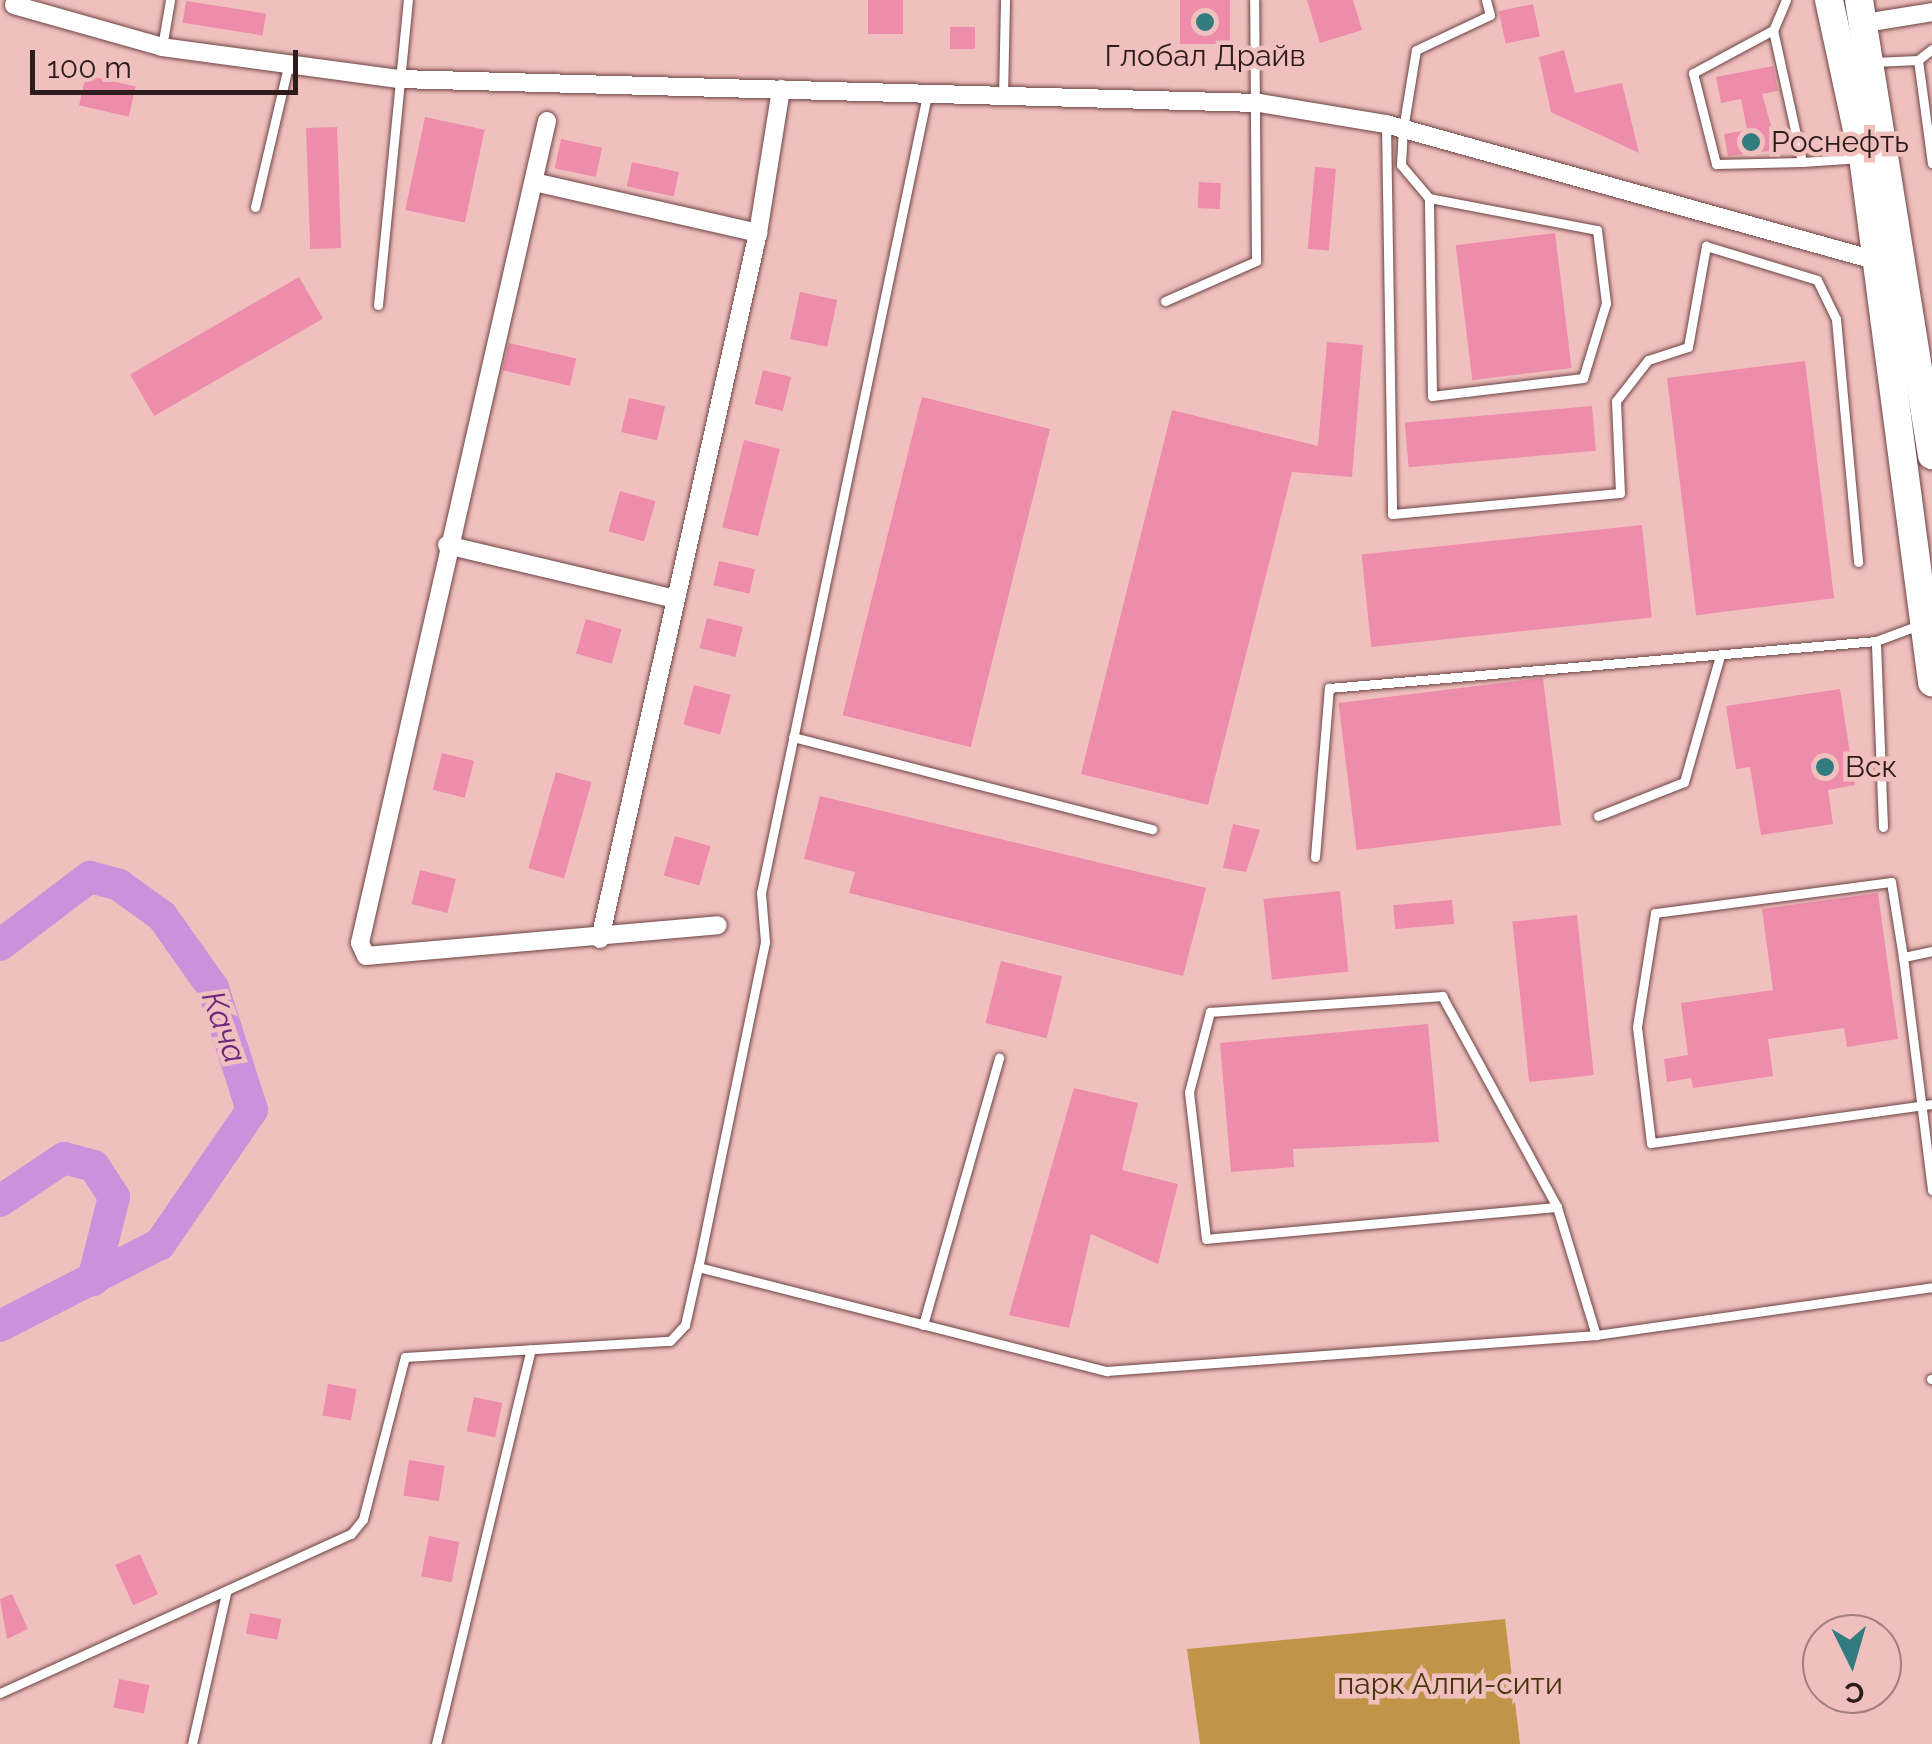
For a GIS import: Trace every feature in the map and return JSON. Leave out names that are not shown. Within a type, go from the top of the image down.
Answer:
[{"type":"highway","points":[[1829,0],[1863,158],[1932,682]]},
{"type":"highway","points":[[1862,12],[1925,340],[1932,455]]},
{"type":"street","points":[[8,2],[162,47],[398,79],[1260,103],[1394,126],[1878,261]]},
{"type":"street","points":[[1862,12],[1932,10]]},
{"type":"street","points":[[600,939],[672,598],[758,232],[781,89]]},
{"type":"street","points":[[547,121],[447,545],[360,943],[366,956],[600,939],[718,925]]},
{"type":"street","points":[[534,182],[758,232]]},
{"type":"street","points":[[447,545],[672,598]]},
{"type":"lane","points":[[162,47],[170,0]]},
{"type":"lane","points":[[378,305],[408,0]]},
{"type":"lane","points":[[1003,98],[1005,0]]},
{"type":"lane","points":[[1165,301],[1256,261],[1260,103],[1254,0]]},
{"type":"lane","points":[[1486,0],[1490,15],[1416,50],[1394,126],[1392,514],[1620,494],[1616,401],[1648,360],[1688,347],[1706,246],[1817,280],[1830,306],[1858,562]]},
{"type":"lane","points":[[1786,0],[1773,30],[1802,162]]},
{"type":"lane","points":[[1928,0],[1932,10]]},
{"type":"lane","points":[[1773,30],[1693,74],[1716,164],[1863,158]]},
{"type":"lane","points":[[1873,62],[1918,60],[1932,50]]},
{"type":"lane","points":[[1918,60],[1932,163]]},
{"type":"lane","points":[[255,207],[288,66]]},
{"type":"lane","points":[[0,1692],[351,1534],[363,1519],[406,1357],[670,1341],[684,1326],[766,942],[761,893],[927,94]]},
{"type":"lane","points":[[1394,126],[1401,164],[1428,198],[1432,396],[1583,378],[1606,303],[1597,230],[1428,198]]},
{"type":"lane","points":[[1315,858],[1329,688],[1876,642],[1924,623]]},
{"type":"lane","points":[[1876,642],[1883,827]]},
{"type":"lane","points":[[1598,816],[1684,782],[1720,656]]},
{"type":"lane","points":[[793,737],[1152,828]]},
{"type":"lane","points":[[1928,1105],[1651,1143],[1637,1027],[1655,913],[1891,882],[1928,1105],[1932,1190]]},
{"type":"lane","points":[[1903,957],[1932,952]]},
{"type":"lane","points":[[1556,1208],[1206,1239],[1189,1092],[1210,1012],[1442,996],[1556,1208],[1596,1335]]},
{"type":"lane","points":[[923,1325],[999,1058]]},
{"type":"lane","points":[[698,1267],[1108,1370],[1596,1335],[1932,1287]]},
{"type":"lane","points":[[436,1744],[531,1349]]},
{"type":"lane","points":[[192,1744],[226,1593]]},
{"type":"green space","name":"парк Алпи-сити","points":[[1505,1619],[1520,1744],[1200,1744],[1187,1649]]},
{"type":"building","points":[[868,0],[903,0],[903,34],[868,34]]},
{"type":"building","name":"Глобал Драйв","points":[[1180,0],[1230,0],[1230,44],[1180,44]]},
{"type":"building","points":[[1307,0],[1353,0],[1362,30],[1320,43]]},
{"type":"building","points":[[186,1],[266,14],[263,35],[183,23]]},
{"type":"building","points":[[1533,4],[1540,36],[1506,44],[1499,11]]},
{"type":"building","points":[[950,27],[975,27],[975,49],[950,49]]},
{"type":"building","points":[[1564,50],[1575,93],[1622,83],[1639,153],[1551,112],[1539,57]]},
{"type":"building","points":[[1773,66],[1778,91],[1762,94],[1778,150],[1728,156],[1724,134],[1747,130],[1741,99],[1721,103],[1716,77]]},
{"type":"building","points":[[86,75],[136,86],[129,117],[79,105]]},
{"type":"building","points":[[425,117],[485,130],[465,223],[405,210]]},
{"type":"building","points":[[337,127],[341,248],[310,249],[306,128]]},
{"type":"building","points":[[561,139],[602,148],[596,177],[555,168]]},
{"type":"building","points":[[632,162],[679,172],[674,196],[627,186]]},
{"type":"building","points":[[1315,167],[1336,169],[1329,251],[1308,249]]},
{"type":"building","points":[[1199,182],[1221,183],[1220,209],[1198,208]]},
{"type":"building","points":[[1555,233],[1572,368],[1472,380],[1456,245]]},
{"type":"building","points":[[299,277],[323,319],[154,416],[130,374]]},
{"type":"building","points":[[800,292],[837,300],[827,347],[790,339]]},
{"type":"building","points":[[1327,342],[1363,345],[1352,477],[1292,472],[1208,805],[1081,774],[1172,410],[1318,446]]},
{"type":"building","points":[[509,343],[576,359],[570,386],[503,370]]},
{"type":"building","points":[[1805,361],[1834,598],[1696,615],[1667,378]]},
{"type":"building","points":[[763,370],[791,377],[783,411],[755,404]]},
{"type":"building","points":[[922,397],[1050,429],[971,747],[843,715]]},
{"type":"building","points":[[629,398],[665,406],[657,440],[621,432]]},
{"type":"building","points":[[1592,406],[1596,451],[1409,467],[1405,422]]},
{"type":"building","points":[[744,440],[780,449],[758,536],[722,527]]},
{"type":"building","points":[[620,491],[656,501],[644,542],[608,531]]},
{"type":"building","points":[[1642,525],[1652,617],[1371,647],[1362,554]]},
{"type":"building","points":[[719,561],[755,569],[749,594],[713,585]]},
{"type":"building","points":[[707,618],[743,627],[735,657],[700,648]]},
{"type":"building","points":[[586,619],[622,629],[612,664],[576,654]]},
{"type":"building","points":[[1543,678],[1561,825],[1357,850],[1339,703]]},
{"type":"building","points":[[694,685],[731,695],[720,734],[683,725]]},
{"type":"building","points":[[1840,689],[1855,785],[1828,790],[1833,824],[1761,835],[1750,767],[1736,769],[1726,706]]},
{"type":"building","points":[[442,753],[474,761],[465,798],[433,790]]},
{"type":"building","points":[[556,772],[592,782],[564,878],[528,868]]},
{"type":"building","points":[[820,796],[1206,888],[1183,976],[849,893],[855,872],[804,859]]},
{"type":"building","points":[[1233,824],[1260,830],[1246,872],[1223,868]]},
{"type":"building","points":[[675,836],[711,846],[699,886],[664,875]]},
{"type":"building","points":[[420,870],[456,879],[447,913],[412,904]]},
{"type":"building","points":[[1340,891],[1348,972],[1272,980],[1263,899]]},
{"type":"building","points":[[1878,893],[1898,1039],[1847,1047],[1844,1028],[1768,1039],[1773,1076],[1693,1088],[1691,1078],[1667,1082],[1664,1059],[1688,1055],[1681,1003],[1773,990],[1762,909]]},
{"type":"building","points":[[1452,900],[1454,924],[1395,929],[1393,905]]},
{"type":"building","points":[[1577,915],[1594,1075],[1529,1082],[1512,922]]},
{"type":"building","points":[[1001,961],[1062,976],[1047,1038],[986,1023]]},
{"type":"building","points":[[1428,1024],[1439,1142],[1293,1149],[1294,1167],[1231,1172],[1220,1043]]},
{"type":"building","points":[[1074,1088],[1138,1103],[1122,1170],[1178,1184],[1158,1264],[1091,1234],[1069,1328],[1009,1315]]},
{"type":"building","points":[[328,1384],[357,1389],[351,1421],[322,1416]]},
{"type":"building","points":[[474,1397],[502,1403],[495,1437],[467,1431]]},
{"type":"building","points":[[409,1460],[445,1466],[439,1501],[403,1496]]},
{"type":"building","points":[[429,1536],[459,1542],[452,1582],[421,1576]]},
{"type":"building","points":[[140,1554],[158,1594],[133,1605],[115,1565]]},
{"type":"building","points":[[12,1594],[28,1629],[7,1639],[0,1599]]},
{"type":"building","points":[[250,1613],[281,1619],[277,1640],[246,1634]]},
{"type":"building","points":[[119,1679],[149,1685],[144,1713],[113,1707]]},
{"type":"waterway","name":"Кача","points":[[0,945],[90,877],[119,885],[162,916],[213,988],[252,1110],[160,1244],[0,1326]]},
{"type":"waterway","name":"Кача","points":[[0,1201],[64,1158],[94,1166],[114,1197],[93,1280]]},
{"type":"place","name":"Глобал Драйв","points":[[1205,22]]},
{"type":"place","name":"Роснефть","points":[[1751,142]]},
{"type":"place","name":"Вск","points":[[1825,767]]}]
